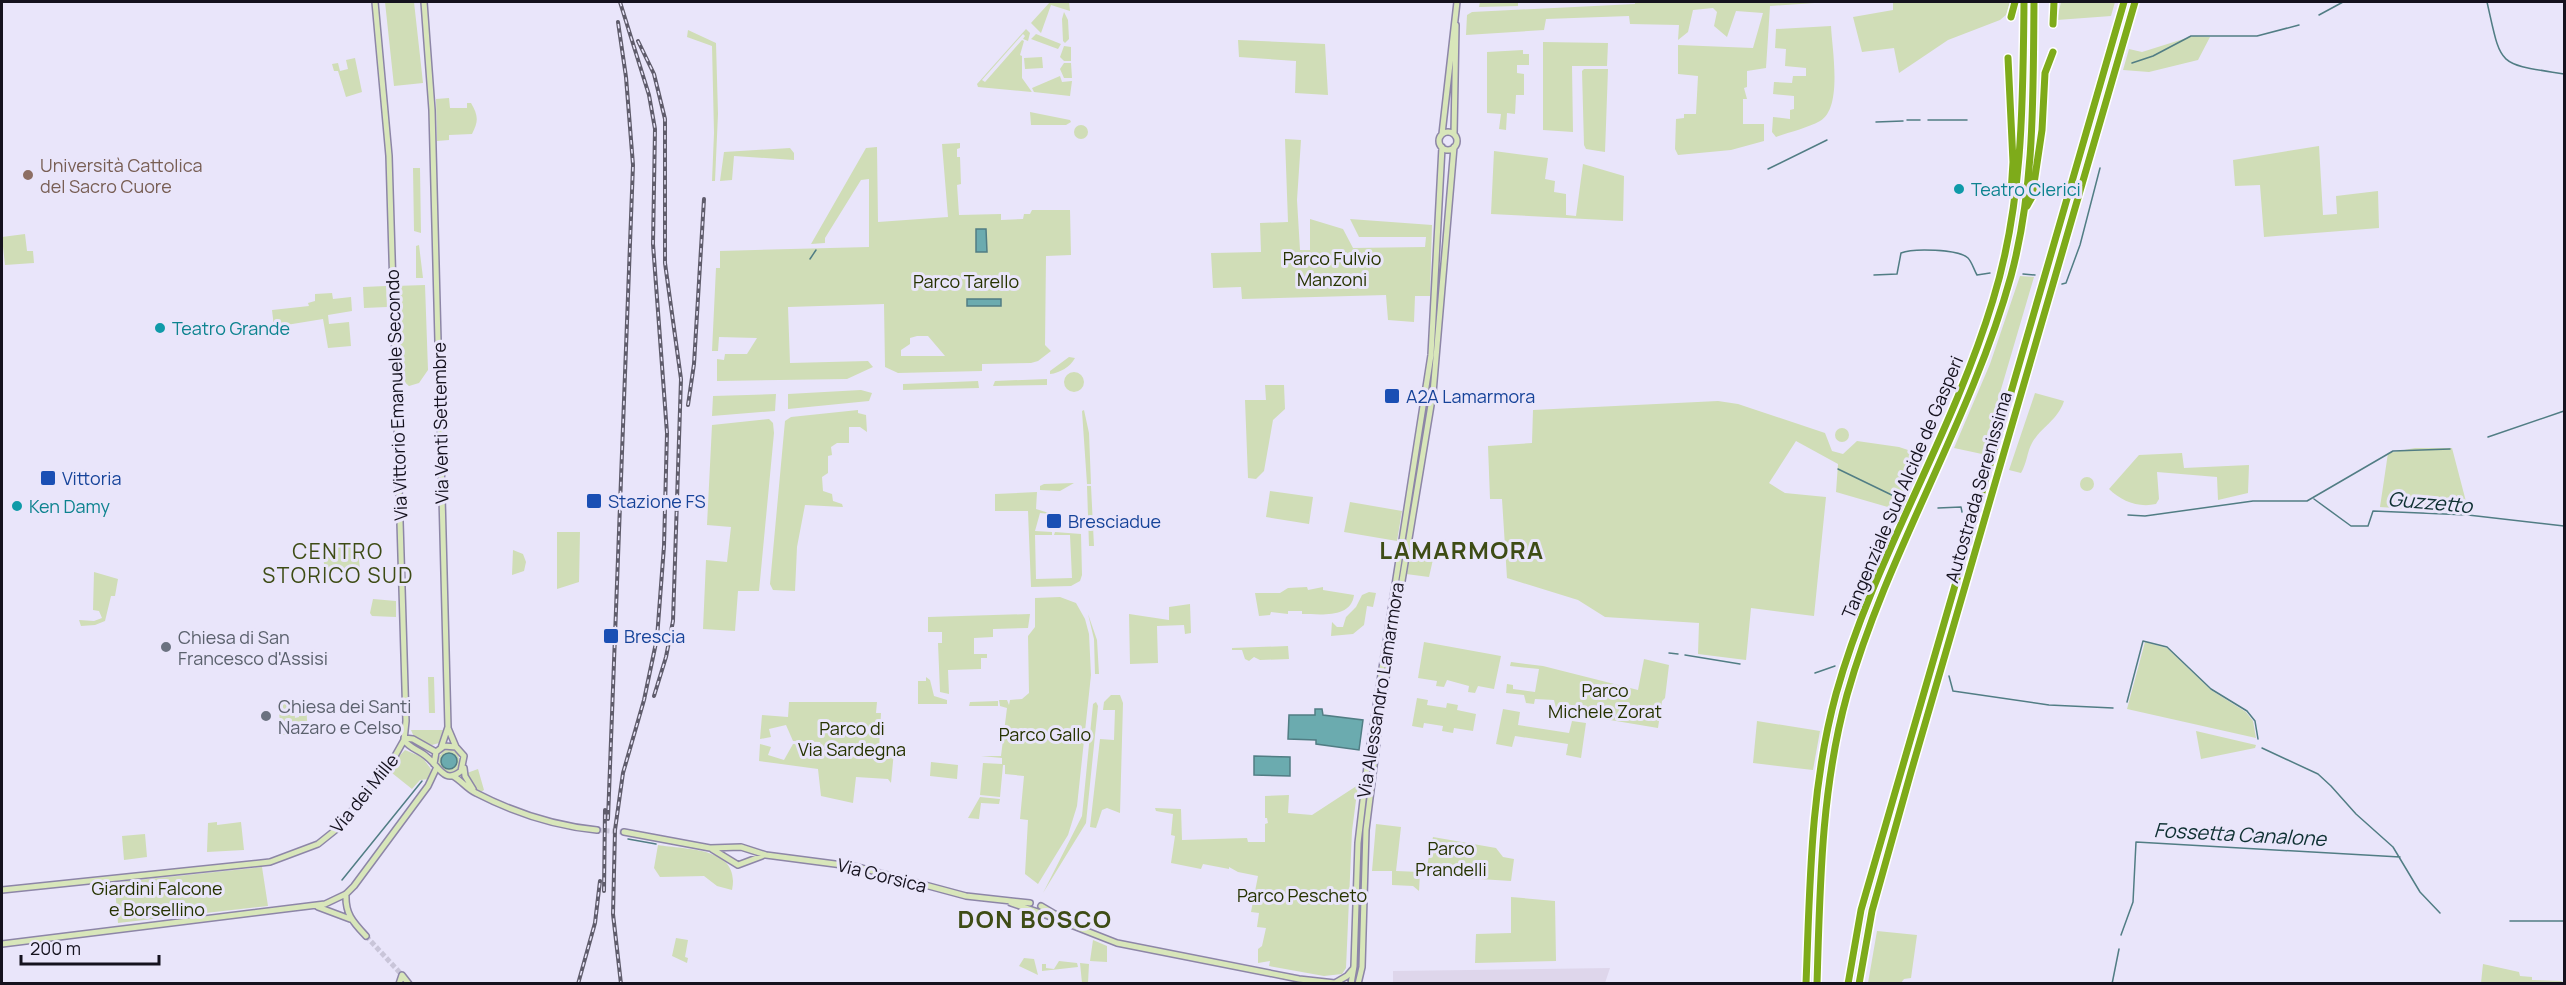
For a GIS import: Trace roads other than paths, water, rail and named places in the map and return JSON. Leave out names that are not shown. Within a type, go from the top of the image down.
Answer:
[{"type":"highway","points":[[2011,17],[2015,2]]},
{"type":"highway","name":"Tangenziale Sud Alcide de Gasperi","points":[[1806,984],[1814,813],[1836,696],[1862,619],[1982,334],[1994,298],[2012,215],[2019,168],[2024,2]]},
{"type":"highway","name":"Tangenziale Sud Alcide de Gasperi","points":[[1817,984],[1825,806],[1830,771],[1847,697],[1872,621],[1985,354],[2011,274],[2024,211],[2033,73],[2034,2]]},
{"type":"highway","points":[[2053,24],[2054,2]]},
{"type":"highway","name":"Autostrada Serenissima","points":[[1848,984],[1867,889],[2124,2]]},
{"type":"highway","name":"Autostrada Serenissima","points":[[1859,984],[1872,911],[1911,772],[2134,5]]},
{"type":"highway","points":[[2024,211],[2032,197],[2042,130],[2045,73],[2053,52]]},
{"type":"highway","points":[[2008,58],[2013,162],[2012,215]]},
{"type":"main road","name":"Via Vittorio Emanuele Secondo","points":[[375,2],[387,122],[406,710],[404,739]]},
{"type":"main road","name":"Via Venti Settembre","points":[[424,2],[432,120],[448,727],[456,747]]},
{"type":"main road","points":[[1455,23],[1458,37],[1454,134],[1457,139],[1454,147],[1449,150],[1442,147],[1439,139],[1442,134],[1451,37],[1457,2]]},
{"type":"main road","points":[[1442,134],[1448,131],[1454,134]]},
{"type":"main road","name":"Via Alessandro Lamarmora","points":[[1351,984],[1354,966],[1358,843],[1370,742],[1401,561],[1431,356],[1442,147]]},
{"type":"main road","name":"Via Alessandro Lamarmora","points":[[1358,984],[1362,967],[1366,830],[1384,691],[1433,393],[1454,147]]},
{"type":"main road","name":"Via Venti Settembre","points":[[439,750],[448,727]]},
{"type":"main road","points":[[404,739],[439,750],[456,747],[464,756],[465,776],[475,793]]},
{"type":"main road","points":[[404,739],[409,747],[426,755],[444,775]]},
{"type":"main road","name":"Via dei Mille","points":[[2,890],[281,859],[330,836],[395,756],[404,739]]},
{"type":"main road","points":[[2,944],[316,907],[346,894],[396,832],[430,782],[439,750]]},
{"type":"main road","points":[[453,776],[464,766]]},
{"type":"main road","points":[[430,782],[444,775],[453,776],[475,793],[550,822],[597,830]]},
{"type":"main road","name":"Via Corsica","points":[[624,832],[710,848],[732,849],[738,846],[766,855],[858,867],[966,896],[1030,906]]},
{"type":"main road","name":"Via Corsica","points":[[710,848],[738,865],[766,855]]},
{"type":"main road","points":[[730,860],[729,854],[732,849]]},
{"type":"main road","points":[[746,850],[747,860]]},
{"type":"main road","points":[[346,894],[346,909],[350,919],[366,936]]},
{"type":"main road","points":[[1040,909],[1032,912],[1030,906],[1036,901],[1040,909],[1117,943],[1311,983],[1340,981],[1354,966]]},
{"type":"main road","points":[[316,907],[350,919]]},
{"type":"main road","points":[[399,984],[402,975],[410,984]]},
{"type":"waterway","points":[[2319,15],[2343,2]]},
{"type":"waterway","points":[[2487,2],[2496,40],[2506,59],[2525,67],[2564,74]]},
{"type":"waterway","points":[[2132,63],[2153,56],[2191,36],[2257,36],[2299,25]]},
{"type":"waterway","points":[[1907,120],[1920,120]]},
{"type":"waterway","points":[[1928,120],[1967,120]]},
{"type":"waterway","points":[[1876,122],[1903,121]]},
{"type":"waterway","points":[[1768,169],[1827,140]]},
{"type":"waterway","name":"Guzzetto","points":[[2062,284],[2066,283],[2080,245],[2100,168]]},
{"type":"waterway","points":[[810,259],[816,250]]},
{"type":"waterway","name":"Guzzetto","points":[[1874,275],[1897,274],[1901,253],[1925,250],[1963,255],[1968,258],[1977,275],[1990,273]]},
{"type":"waterway","name":"Guzzetto","points":[[2023,274],[2035,275]]},
{"type":"waterway","name":"Guzzetto","points":[[2488,437],[2564,411]]},
{"type":"waterway","name":"Guzzetto","points":[[2128,515],[2145,516],[2253,501],[2307,501],[2393,451],[2450,449]]},
{"type":"waterway","name":"Guzzetto","points":[[1838,469],[1900,499]]},
{"type":"waterway","name":"Guzzetto","points":[[2314,499],[2351,526],[2368,526],[2373,511],[2468,515],[2564,526]]},
{"type":"waterway","name":"Guzzetto","points":[[1938,508],[1961,507],[1962,512]]},
{"type":"waterway","points":[[2127,702],[2143,641],[2167,647],[2211,689],[2247,711],[2255,721],[2258,739]]},
{"type":"waterway","points":[[1669,653],[1678,654]]},
{"type":"waterway","points":[[1685,655],[1740,664]]},
{"type":"waterway","points":[[1815,673],[1835,666]]},
{"type":"waterway","points":[[1949,676],[1953,691],[2049,705],[2113,708]]},
{"type":"waterway","points":[[2262,748],[2318,774],[2331,786],[2356,814],[2393,847],[2420,892],[2440,913]]},
{"type":"waterway","points":[[342,880],[422,781]]},
{"type":"waterway","name":"Fossetta Canalone","points":[[628,839],[656,844]]},
{"type":"waterway","name":"Fossetta Canalone","points":[[2121,935],[2133,902],[2136,842],[2400,857]]},
{"type":"waterway","points":[[2510,921],[2564,921]]},
{"type":"waterway","name":"Fossetta Canalone","points":[[2112,984],[2119,949]]},
{"type":"tunnel","points":[[597,830],[624,832]]},
{"type":"tunnel","points":[[366,936],[402,975]]},
{"type":"railway","points":[[620,2],[649,95],[655,129],[653,244],[667,433],[664,546],[657,638],[644,700],[623,773],[615,830],[613,914],[621,984]]},
{"type":"railway","points":[[608,819],[633,165],[626,77],[618,22]]},
{"type":"railway","points":[[638,41],[654,74],[665,119],[665,263],[681,379],[673,621],[666,657],[654,696]]},
{"type":"railway","points":[[688,405],[694,364],[704,199]]},
{"type":"railway","points":[[604,891],[605,810]]},
{"type":"railway","points":[[578,984],[595,923],[600,881]]},
{"type":"place","name":"Università Cattolica del Sacro Cuore","points":[[28,175]]},
{"type":"place","name":"Teatro Clerici","points":[[1959,189]]},
{"type":"place","name":"Teatro Grande","points":[[160,328]]},
{"type":"place","name":"A2A Lamarmora","points":[[1392,396]]},
{"type":"place","name":"Vittoria","points":[[48,478]]},
{"type":"place","name":"Stazione FS","points":[[594,501]]},
{"type":"place","name":"Ken Damy","points":[[17,506]]},
{"type":"place","name":"Bresciadue","points":[[1054,521]]},
{"type":"place","name":"Brescia","points":[[611,636]]},
{"type":"place","name":"Chiesa di San Francesco d'Assisi","points":[[166,647]]},
{"type":"place","name":"Chiesa dei Santi Nazaro e Celso","points":[[266,716]]},
{"type":"district","name":"LAMARMORA","points":[[1462,549]]},
{"type":"district","name":"CENTRO STORICO SUD","points":[[338,563]]},
{"type":"district","name":"DON BOSCO","points":[[1035,918]]},
{"type":"park label","name":"Parco Fulvio Manzoni","points":[[1332,268]]},
{"type":"park label","name":"Parco Tarello","points":[[966,281]]},
{"type":"park label","name":"Parco Michele Zorat","points":[[1605,700]]},
{"type":"park label","name":"Parco Gallo","points":[[1045,734]]},
{"type":"park label","name":"Parco di Via Sardegna","points":[[852,738]]},
{"type":"park label","name":"Parco Prandelli","points":[[1451,858]]},
{"type":"park label","name":"Parco Pescheto","points":[[1302,895]]},
{"type":"park label","name":"Giardini Falcone e Borsellino","points":[[157,898]]}]
